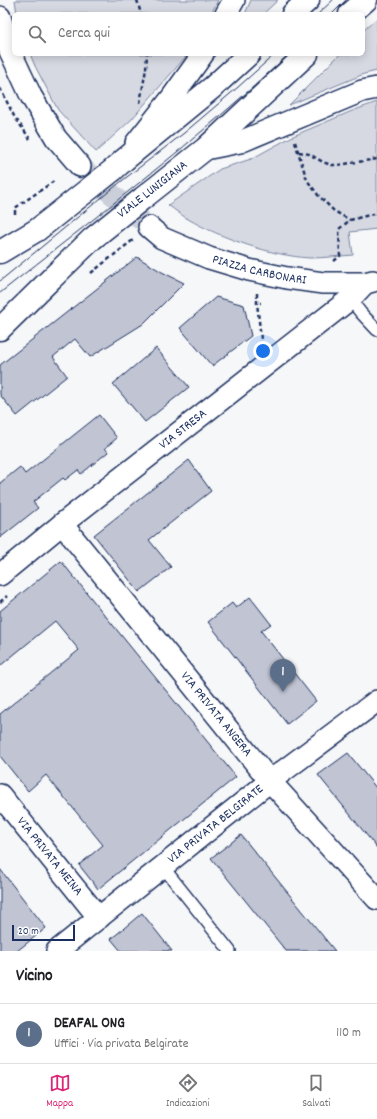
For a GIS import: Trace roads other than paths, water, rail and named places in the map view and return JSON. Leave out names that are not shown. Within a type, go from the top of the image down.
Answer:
[{"type":"main road","points":[[295,12],[308,0]]},
{"type":"main road","points":[[352,12],[366,0]]},
{"type":"main road","points":[[0,252],[37,230],[213,87],[247,56]]},
{"type":"main road","name":"VIALE LUNIGIANA","points":[[0,329],[92,239],[205,149],[305,56]]},
{"type":"street","points":[[227,12],[234,0]]},
{"type":"street","points":[[0,17],[12,56]]},
{"type":"street","points":[[12,56],[30,96],[56,138],[80,166]]},
{"type":"street","points":[[118,165],[170,100],[202,56]]},
{"type":"street","points":[[205,149],[240,142],[362,91],[377,88]]},
{"type":"street","name":"PIAZZA CARBONARI","points":[[149,227],[162,238],[210,258],[249,270],[287,278],[323,283],[371,282]]},
{"type":"street","name":"VIA STRESA","points":[[0,575],[62,524],[371,282]]},
{"type":"street","name":"VIA PRIVATA ANGERA","points":[[62,524],[270,781],[377,899]]},
{"type":"street","name":"VIA PRIVATA BELGIRATE","points":[[57,951],[270,781],[377,701]]},
{"type":"street","name":"VIA PRIVATA MEINA","points":[[0,795],[100,918]]},
{"type":"lane","points":[[350,299],[377,330]]},
{"type":"lane","points":[[163,867],[230,951]]},
{"type":"tunnel","points":[[80,166],[149,227]]},
{"type":"tram line","points":[[320,12],[333,0]]},
{"type":"tram line","points":[[334,12],[346,0]]},
{"type":"tram line","points":[[0,281],[123,180],[184,133],[273,56]]},
{"type":"tram line","points":[[0,293],[111,206],[183,147],[287,56]]},
{"type":"place","name":"DEAFAL ONG","points":[[283,692]]}]
